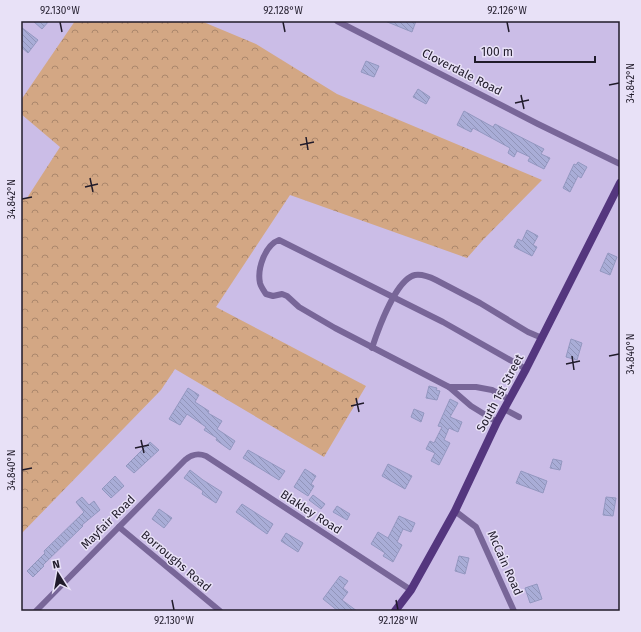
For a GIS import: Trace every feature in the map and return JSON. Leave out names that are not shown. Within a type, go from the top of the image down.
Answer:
[{"type":"main road","name":"South 1st Street","points":[[395,611],[410,590],[454,511],[508,399],[526,369],[620,183]]},
{"type":"street","name":"Cloverdale Road","points":[[337,21],[538,124],[620,164]]},
{"type":"street","points":[[497,422],[471,406],[448,387],[372,348],[311,314],[299,307],[287,296],[282,294],[273,296],[266,294],[260,282],[260,274],[261,265],[270,246],[279,240],[443,322],[526,369]]},
{"type":"street","points":[[372,348],[384,316],[393,298],[406,280],[414,275],[430,277],[542,338]]},
{"type":"street","points":[[448,387],[476,387],[492,390],[508,399]]},
{"type":"street","points":[[504,409],[519,417]]},
{"type":"street","name":"Mayfair Road","points":[[36,611],[185,460],[199,454]]},
{"type":"street","name":"Blakley Road","points":[[199,454],[206,456],[410,590]]},
{"type":"street","name":"McCain Road","points":[[454,511],[476,527],[514,611]]},
{"type":"street","name":"Borroughs Road","points":[[119,527],[220,611]]},
{"type":"green space","points":[[75,21],[201,21],[256,44],[337,94],[542,180],[467,258],[290,195],[216,307],[366,386],[324,457],[175,369],[161,390],[21,534],[21,200],[27,198],[60,147],[21,114],[21,100]]},
{"type":"building","points":[[33,21],[49,21],[42,29]]},
{"type":"building","points":[[385,21],[416,21],[412,32]]},
{"type":"building","points":[[21,27],[38,40],[28,53],[21,47]]},
{"type":"building","points":[[366,61],[379,66],[374,77],[361,72]]},
{"type":"building","points":[[418,89],[430,97],[426,104],[413,97]]},
{"type":"building","points":[[464,111],[493,127],[495,124],[544,149],[541,154],[550,158],[544,169],[528,161],[530,157],[517,151],[514,157],[508,153],[510,148],[473,128],[471,132],[457,125]]},
{"type":"building","points":[[578,162],[587,167],[581,178],[578,176],[570,192],[563,188],[574,164],[576,165]]},
{"type":"building","points":[[527,230],[538,236],[533,245],[537,247],[532,256],[514,247],[518,239],[522,241]]},
{"type":"building","points":[[608,253],[617,257],[610,275],[600,271]]},
{"type":"building","points":[[571,339],[582,343],[577,360],[566,357]]},
{"type":"building","points":[[429,386],[437,388],[436,390],[440,391],[437,400],[426,398]]},
{"type":"building","points":[[188,388],[199,395],[195,402],[209,411],[208,413],[222,421],[217,429],[235,441],[230,450],[216,440],[217,438],[204,430],[206,427],[187,414],[180,425],[169,419]]},
{"type":"building","points":[[450,399],[458,403],[450,417],[462,422],[458,432],[449,428],[444,440],[450,443],[439,465],[431,461],[435,453],[426,449],[430,441],[434,443],[442,427],[438,426]]},
{"type":"building","points":[[414,409],[424,413],[421,422],[411,417]]},
{"type":"building","points":[[150,442],[159,450],[134,473],[126,466]]},
{"type":"building","points":[[248,450],[285,471],[279,480],[243,458]]},
{"type":"building","points":[[553,459],[562,461],[560,470],[550,468]]},
{"type":"building","points":[[388,464],[412,476],[405,489],[382,476]]},
{"type":"building","points":[[305,469],[316,476],[311,484],[314,486],[308,496],[294,487]]},
{"type":"building","points":[[190,470],[222,492],[216,503],[202,494],[203,491],[184,478]]},
{"type":"building","points":[[521,471],[547,481],[543,493],[516,483]]},
{"type":"building","points":[[115,476],[124,486],[111,498],[102,489]]},
{"type":"building","points":[[313,495],[325,504],[321,509],[309,500]]},
{"type":"building","points":[[82,497],[89,505],[94,501],[100,510],[82,525],[83,526],[43,565],[44,566],[33,577],[27,571],[45,553],[44,551],[84,512],[76,502]]},
{"type":"building","points":[[606,497],[616,498],[613,516],[603,515]]},
{"type":"building","points":[[242,504],[273,524],[267,534],[236,512]]},
{"type":"building","points":[[337,506],[350,514],[347,520],[333,512]]},
{"type":"building","points":[[159,509],[172,518],[164,528],[152,519]]},
{"type":"building","points":[[399,516],[415,523],[411,532],[403,529],[397,542],[402,545],[393,562],[383,556],[385,553],[371,544],[378,532],[388,538]]},
{"type":"building","points":[[286,533],[303,543],[298,552],[281,541]]},
{"type":"building","points":[[459,556],[469,558],[465,574],[455,571]]},
{"type":"building","points":[[340,576],[348,581],[343,588],[348,592],[342,600],[357,611],[338,611],[323,599]]},
{"type":"building","points":[[537,584],[542,599],[530,603],[525,588]]}]
